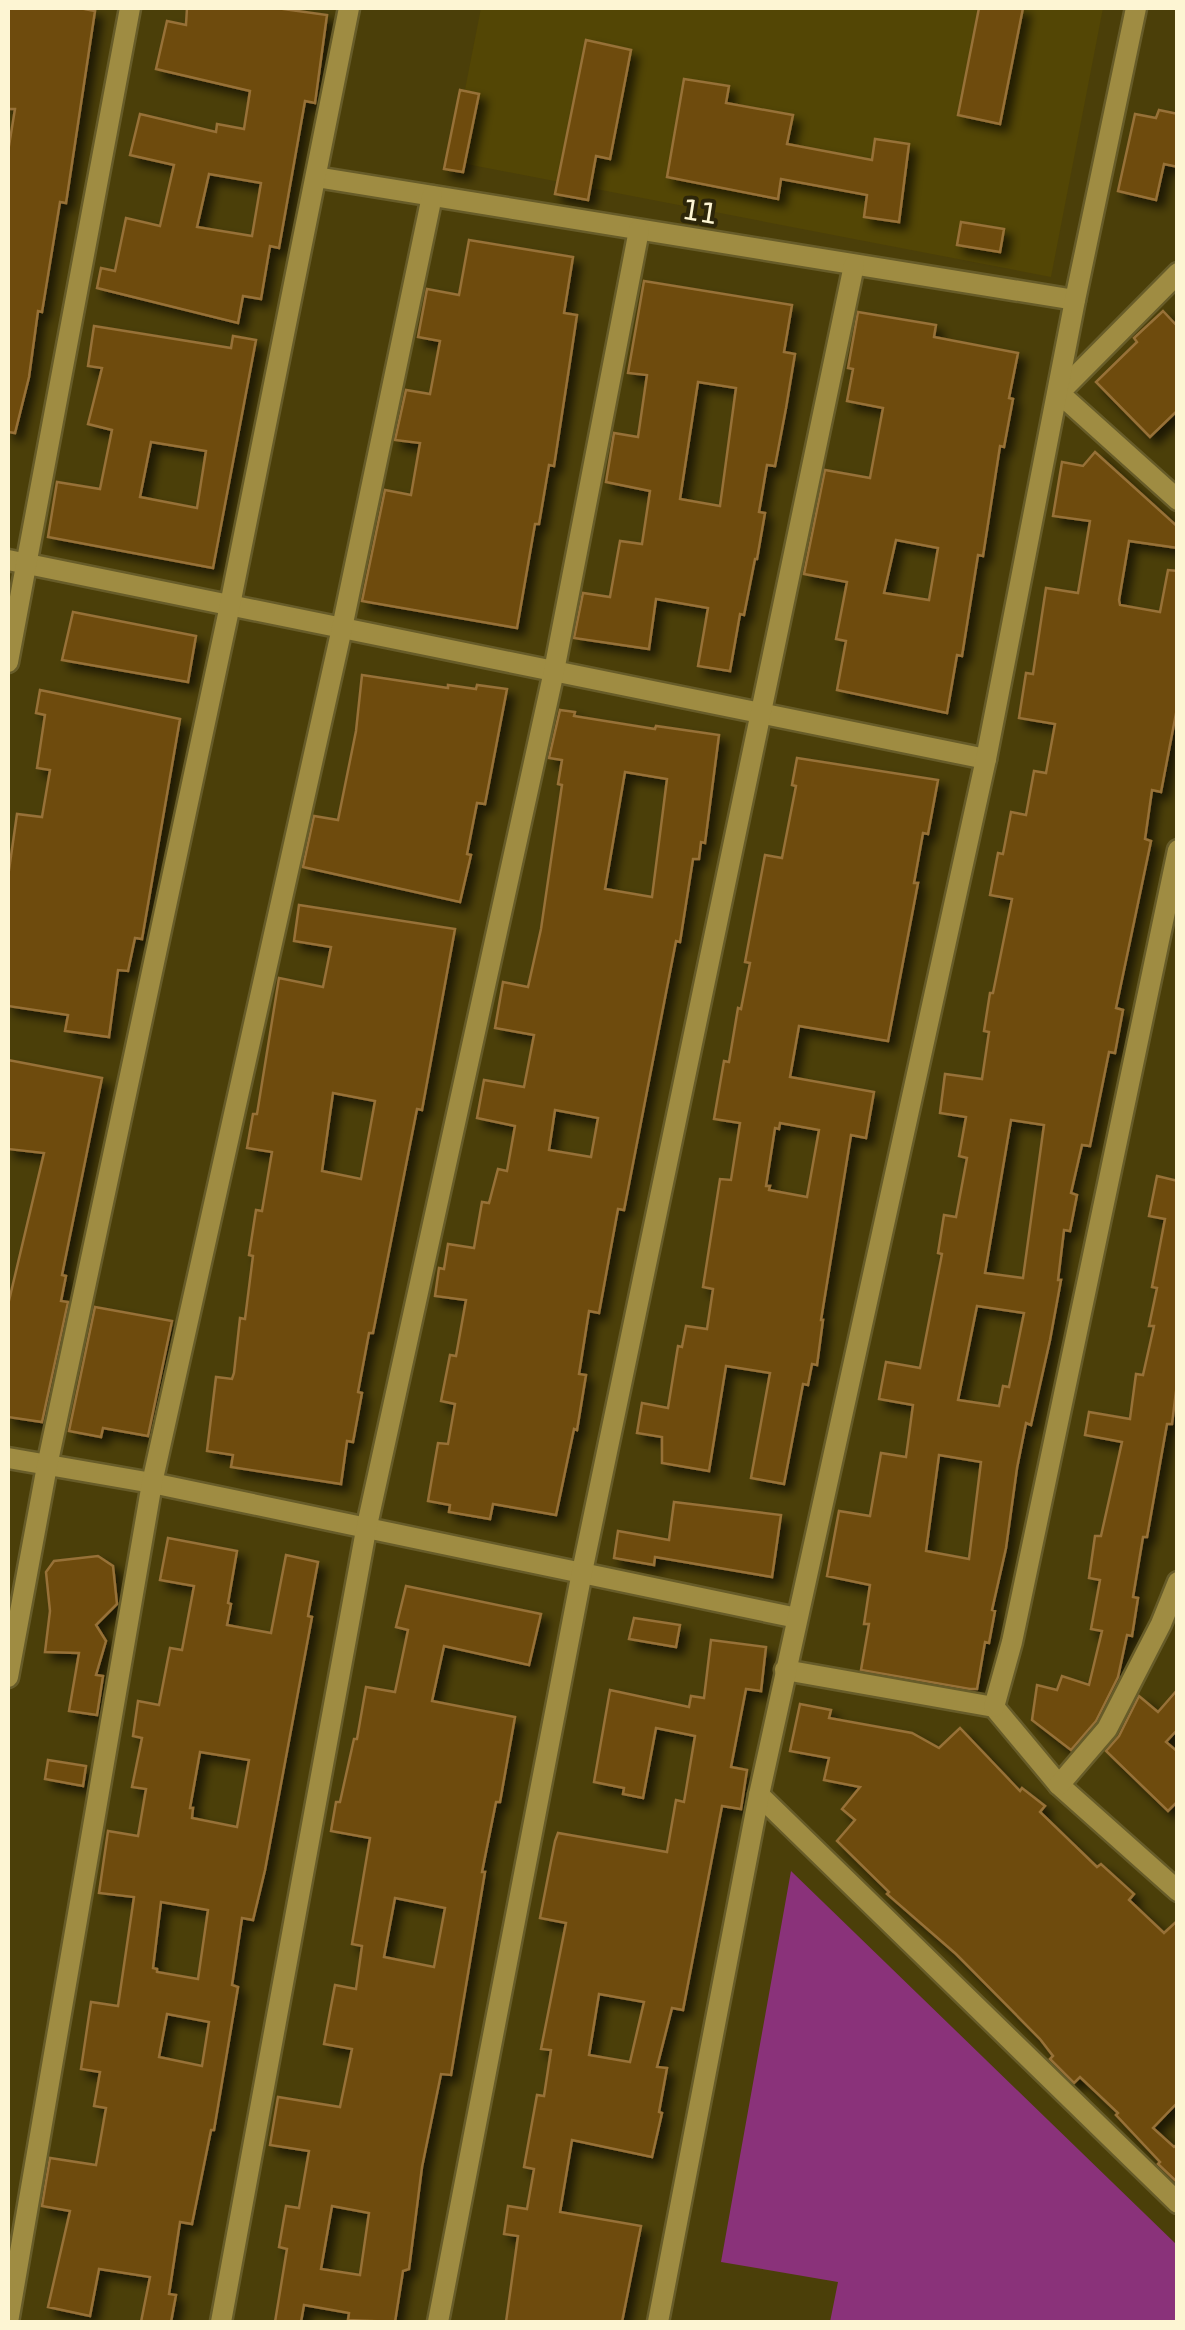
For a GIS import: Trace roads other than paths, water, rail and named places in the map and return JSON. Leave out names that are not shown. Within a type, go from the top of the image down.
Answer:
[{"type":"street","points":[[8,662],[17,562],[130,8]]},
{"type":"street","points":[[8,1677],[47,1466],[230,605],[349,8]]},
{"type":"street","points":[[658,2322],[759,1794],[986,759],[1136,8]]},
{"type":"street","name":"11","points":[[316,177],[1075,300]]},
{"type":"street","points":[[8,2322],[152,1483],[342,628],[432,196]]},
{"type":"street","points":[[221,2322],[366,1530],[554,671],[639,230]]},
{"type":"street","points":[[438,2322],[582,1572],[854,265]]},
{"type":"street","points":[[1060,393],[1178,274]]},
{"type":"street","points":[[1060,393],[1178,500]]},
{"type":"street","points":[[17,562],[986,759]]},
{"type":"street","points":[[994,1707],[1012,1642],[1178,850]]},
{"type":"street","points":[[8,1458],[152,1483],[797,1618]]},
{"type":"street","points":[[1059,1785],[1107,1729],[1169,1627],[1178,1582]]},
{"type":"street","points":[[786,1670],[994,1707],[1059,1785],[1178,1890]]},
{"type":"street","points":[[759,1794],[1178,2203]]}]
